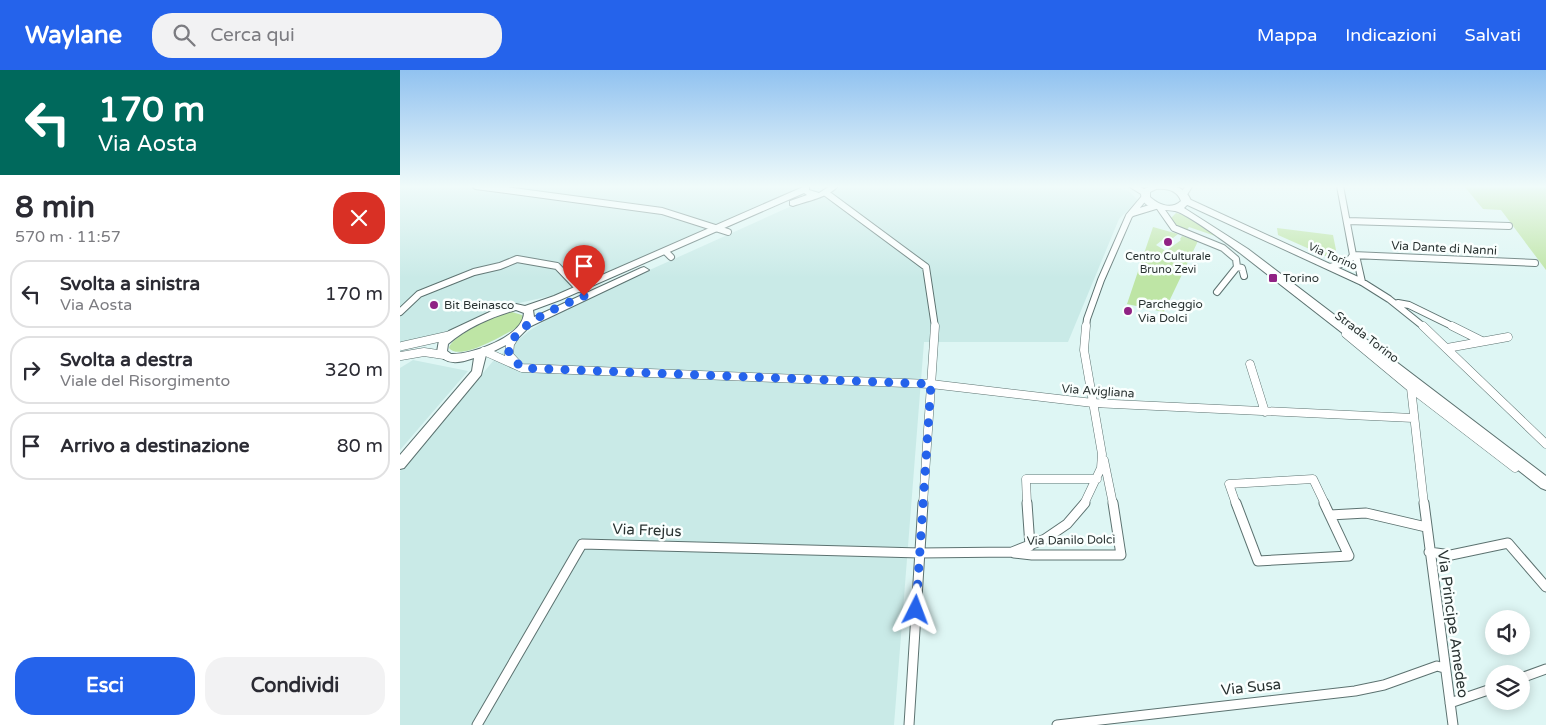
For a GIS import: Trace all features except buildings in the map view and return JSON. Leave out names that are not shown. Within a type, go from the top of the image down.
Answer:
[{"type":"main road","name":"Strada Torino","points":[[1201,217],[1223,236],[1546,484]]},
{"type":"main road","name":"Strada Torino","points":[[1206,217],[1546,473]]},
{"type":"street","points":[[680,217],[724,230],[750,217]]},
{"type":"street","points":[[400,357],[404,350],[401,345],[453,334],[500,311],[516,308],[525,309],[586,289],[757,217]]},
{"type":"street","points":[[865,217],[926,267],[935,321],[909,725]]},
{"type":"street","points":[[1165,217],[1172,226],[1223,248],[1236,259],[1237,268],[1217,292]]},
{"type":"street","points":[[1171,217],[1169,219],[1172,226]]},
{"type":"street","name":"Via Torino","points":[[1217,217],[1362,282],[1397,304],[1546,444]]},
{"type":"street","name":"Via Torino","points":[[1347,217],[1353,255],[1358,260],[1362,282]]},
{"type":"street","name":"Via Danilo Dolci","points":[[920,553],[1012,552],[1032,555],[1121,555],[1109,478],[1102,454],[1084,350],[1087,320],[1101,280],[1128,218]]},
{"type":"street","points":[[1348,221],[1508,226]]},
{"type":"street","points":[[1330,267],[1348,262],[1353,255]]},
{"type":"street","name":"Via Dante di Nanni","points":[[1353,255],[1534,263]]},
{"type":"street","points":[[400,312],[419,294],[474,272],[500,266],[517,259],[557,266],[586,289]]},
{"type":"street","points":[[1237,268],[1242,268],[1244,276]]},
{"type":"street","points":[[457,359],[483,352],[515,336],[528,324],[586,289]]},
{"type":"street","name":"Via Torino","points":[[1397,304],[1409,305],[1482,341]]},
{"type":"street","points":[[525,309],[531,314],[528,324]]},
{"type":"street","name":"Strada Torino","points":[[1331,318],[1355,343],[1546,491]]},
{"type":"street","points":[[444,355],[442,347],[453,334]]},
{"type":"street","points":[[515,336],[508,350],[509,355],[522,368]]},
{"type":"street","points":[[1446,348],[1508,337]]},
{"type":"street","points":[[400,357],[424,352],[457,359],[470,369],[470,381]]},
{"type":"street","points":[[483,352],[497,354],[506,363],[522,368]]},
{"type":"street","points":[[400,464],[477,372],[483,352]]},
{"type":"street","points":[[1250,364],[1265,412]]},
{"type":"street","name":"Via Avigliana","points":[[522,368],[931,384],[1093,403],[1413,418]]},
{"type":"street","name":"Via Principe Amedeo","points":[[1411,388],[1429,552],[1452,725]]},
{"type":"street","name":"Via Danilo Dolci","points":[[1012,552],[1045,539],[1066,524],[1085,503],[1101,468],[1102,454]]},
{"type":"street","name":"Via Danilo Dolci","points":[[1030,546],[1026,479],[1097,479]]},
{"type":"street","points":[[1313,479],[1330,515],[1350,556],[1258,561],[1229,484],[1313,479]]},
{"type":"street","points":[[1330,515],[1366,513],[1426,526]]},
{"type":"street","points":[[1429,552],[1451,554],[1508,543],[1546,587]]},
{"type":"street","name":"Via Frejus","points":[[477,725],[582,544],[920,553]]},
{"type":"street","name":"Via Susa","points":[[1057,725],[1355,691],[1384,685],[1437,666],[1444,668]]},
{"type":"street","points":[[1530,675],[1546,669]]},
{"type":"street","points":[[1450,704],[1485,691]]},
{"type":"shaded area","points":[[400,217],[736,217],[555,295],[493,309],[446,333],[400,351]]},
{"type":"shaded area","points":[[768,217],[1121,217],[1068,342],[924,342],[894,725],[400,725],[400,471],[494,360],[529,331],[554,315]]},
{"type":"shaded area","points":[[413,360],[468,371],[400,450],[400,368]]},
{"type":"green space","points":[[1188,217],[1221,238],[1189,227],[1187,230],[1175,225],[1171,218]]},
{"type":"green space","points":[[1506,217],[1546,217],[1546,270]]},
{"type":"green space","points":[[1153,227],[1178,234],[1173,238],[1166,237],[1156,245],[1166,251],[1181,240],[1182,236],[1198,241],[1164,312],[1127,304]]},
{"type":"green space","points":[[1277,228],[1333,235],[1336,250],[1332,259],[1278,235]]},
{"type":"green space","points":[[512,312],[522,315],[523,321],[518,327],[483,345],[463,352],[449,348],[458,337],[467,331],[497,316]]},
{"type":"place","name":"Centro Culturale Bruno Zevi","points":[[1168,242]]},
{"type":"place","name":"Torino","points":[[1273,278]]},
{"type":"place","name":"Bit Beinasco","points":[[434,305]]},
{"type":"place","name":"Parcheggio Via Dolci","points":[[1128,311]]},
{"type":"route","points":[[584,296],[528,324],[515,336],[510,344],[509,355],[522,368],[931,384],[916,610]]}]
